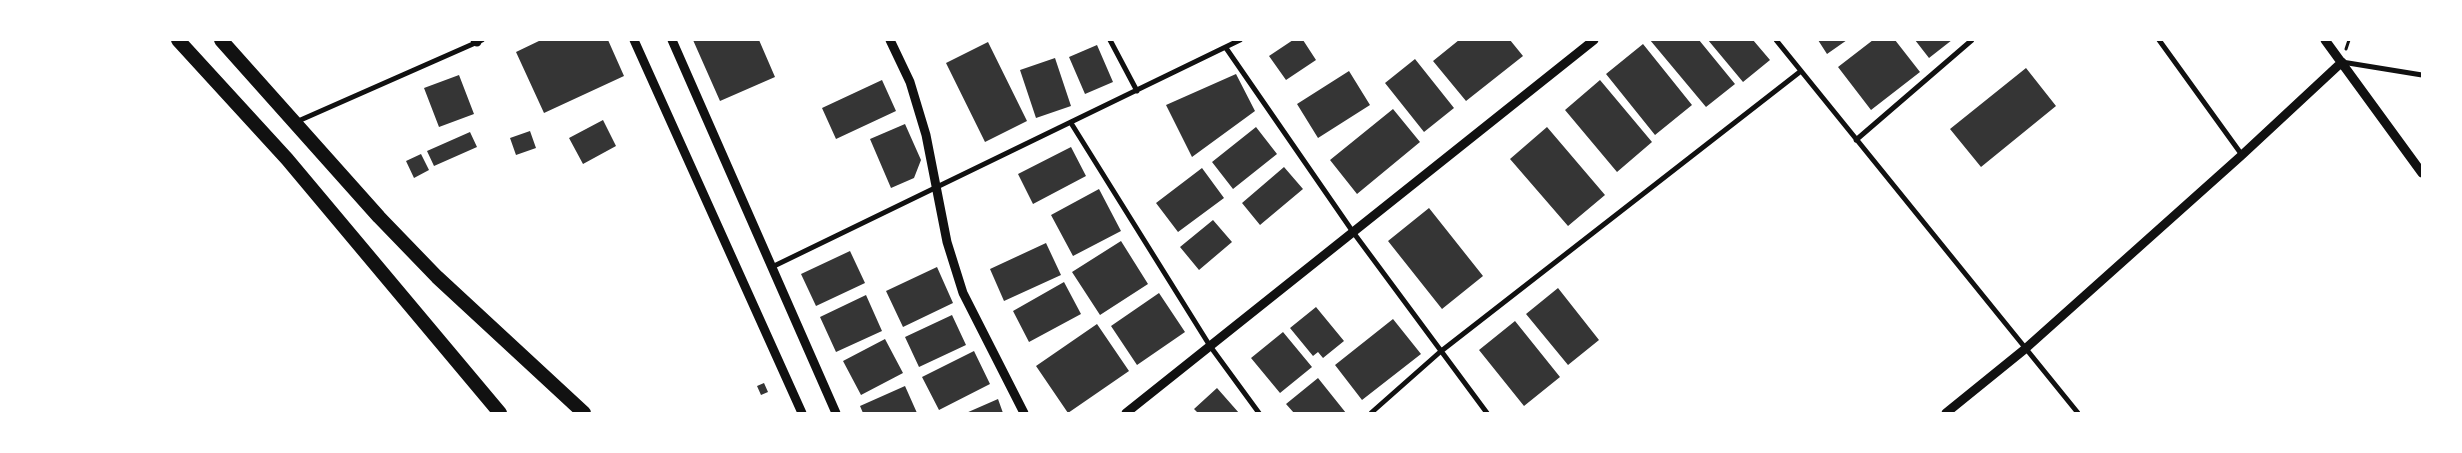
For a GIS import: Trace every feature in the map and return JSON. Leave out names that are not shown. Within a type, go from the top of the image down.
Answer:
[{"type":"highway","points":[[178,40],[286,160],[500,413]]},
{"type":"highway","points":[[221,40],[379,217],[437,277],[584,413]]},
{"type":"street","points":[[634,40],[802,413]]},
{"type":"street","points":[[672,40],[836,413]]},
{"type":"street","points":[[890,40],[910,82],[926,135],[950,251],[963,292],[1024,413]]},
{"type":"street","points":[[1110,40],[1137,91]]},
{"type":"street","points":[[772,267],[1240,40]]},
{"type":"street","points":[[1126,413],[1594,40]]},
{"type":"street","points":[[1776,40],[2078,413]]},
{"type":"street","points":[[1856,140],[1972,40]]},
{"type":"street","points":[[2159,40],[2242,155]]},
{"type":"street","points":[[2325,40],[2422,173]]},
{"type":"street","points":[[296,122],[478,41]]},
{"type":"street","points":[[1226,48],[1353,232],[1487,413]]},
{"type":"street","points":[[1946,413],[2025,349],[2242,155],[2342,62]]},
{"type":"street","points":[[2342,62],[2422,74]]},
{"type":"street","points":[[1371,413],[1440,352],[1801,72]]},
{"type":"street","points":[[1071,123],[1210,346],[1259,413]]},
{"type":"building","points":[[541,40],[608,40],[624,76],[544,113],[516,52]]},
{"type":"building","points":[[693,40],[759,40],[775,77],[720,101]]},
{"type":"building","points":[[1293,40],[1303,40],[1316,60],[1286,80],[1269,56]]},
{"type":"building","points":[[1459,40],[1510,40],[1523,56],[1466,101],[1433,61]]},
{"type":"building","points":[[1650,40],[1699,40],[1735,84],[1706,107]]},
{"type":"building","points":[[1708,40],[1753,40],[1770,60],[1743,82]]},
{"type":"building","points":[[1818,40],[1847,40],[1827,54]]},
{"type":"building","points":[[1873,40],[1895,40],[1920,72],[1871,110],[1838,67]]},
{"type":"building","points":[[1915,40],[1952,40],[1929,58]]},
{"type":"building","points":[[988,42],[1027,121],[985,142],[946,63]]},
{"type":"building","points":[[1643,44],[1692,105],[1655,135],[1606,74]]},
{"type":"building","points":[[1097,45],[1113,82],[1085,94],[1069,57]]},
{"type":"building","points":[[1055,58],[1071,106],[1036,118],[1020,70]]},
{"type":"building","points":[[1415,59],[1454,108],[1424,132],[1385,83]]},
{"type":"building","points":[[2026,68],[2056,106],[1981,167],[1950,129]]},
{"type":"building","points":[[1349,71],[1370,105],[1318,138],[1297,104]]},
{"type":"building","points":[[1236,74],[1255,111],[1192,157],[1166,105]]},
{"type":"building","points":[[459,75],[474,114],[439,127],[424,88]]},
{"type":"building","points":[[882,80],[896,111],[836,139],[822,108]]},
{"type":"building","points":[[1600,80],[1652,142],[1617,172],[1565,110]]},
{"type":"building","points":[[1393,109],[1420,142],[1357,194],[1330,160]]},
{"type":"building","points":[[603,120],[616,146],[583,164],[569,138]]},
{"type":"building","points":[[905,124],[921,160],[914,178],[891,188],[870,139]]},
{"type":"building","points":[[1256,127],[1277,154],[1233,189],[1212,162]]},
{"type":"building","points":[[1547,127],[1605,195],[1568,226],[1510,159]]},
{"type":"building","points":[[530,131],[536,148],[516,155],[510,138]]},
{"type":"building","points":[[470,132],[477,147],[434,166],[427,151]]},
{"type":"building","points":[[1071,147],[1086,176],[1033,204],[1018,174]]},
{"type":"building","points":[[421,154],[429,170],[414,178],[406,161]]},
{"type":"building","points":[[1284,167],[1303,189],[1260,225],[1242,203]]},
{"type":"building","points":[[1202,168],[1224,198],[1178,232],[1156,203]]},
{"type":"building","points":[[1099,189],[1121,231],[1073,256],[1051,215]]},
{"type":"building","points":[[1429,208],[1483,276],[1442,309],[1388,241]]},
{"type":"building","points":[[1213,220],[1232,242],[1199,270],[1180,247]]},
{"type":"building","points":[[1121,241],[1148,284],[1100,315],[1072,272]]},
{"type":"building","points":[[1046,243],[1061,275],[1004,301],[990,269]]},
{"type":"building","points":[[850,251],[865,283],[816,306],[801,274]]},
{"type":"building","points":[[937,267],[953,303],[903,327],[886,291]]},
{"type":"building","points":[[1064,282],[1081,314],[1029,342],[1013,311]]},
{"type":"building","points":[[1558,288],[1599,340],[1568,365],[1526,314]]},
{"type":"building","points":[[1159,293],[1185,332],[1137,365],[1111,326]]},
{"type":"building","points":[[866,295],[882,331],[836,352],[820,317]]},
{"type":"building","points":[[1316,307],[1344,341],[1323,358],[1318,352],[1313,356],[1290,328]]},
{"type":"building","points":[[952,315],[966,345],[919,367],[905,337]]},
{"type":"building","points":[[1393,319],[1421,354],[1362,400],[1335,365]]},
{"type":"building","points":[[1515,321],[1560,377],[1524,406],[1479,350]]},
{"type":"building","points":[[1097,324],[1129,371],[1068,413],[1036,366]]},
{"type":"building","points":[[1283,332],[1312,367],[1280,393],[1251,358]]},
{"type":"building","points":[[885,339],[903,373],[861,395],[843,361]]},
{"type":"building","points":[[974,351],[990,384],[939,410],[922,377]]},
{"type":"building","points":[[1318,378],[1346,413],[1294,413],[1286,404]]},
{"type":"building","points":[[764,383],[768,392],[761,395],[757,386]]},
{"type":"building","points":[[905,386],[917,413],[863,413],[860,406]]},
{"type":"building","points":[[1217,388],[1239,413],[1198,413],[1194,409]]},
{"type":"building","points":[[998,399],[1003,413],[966,413]]}]
